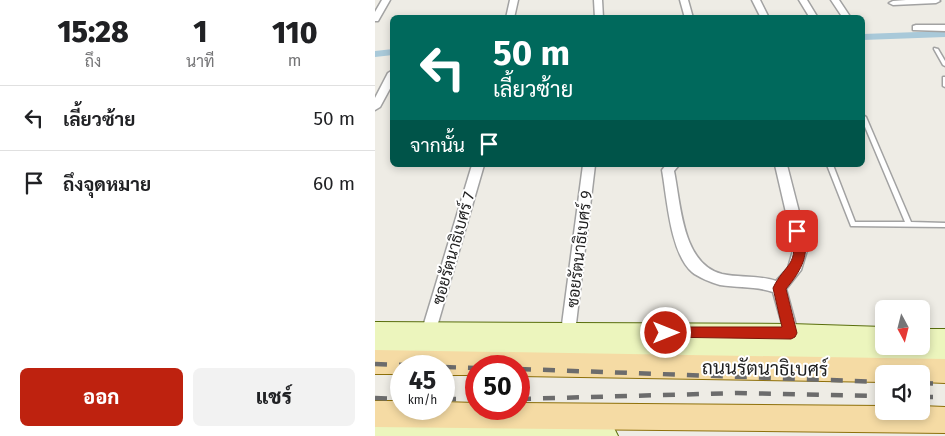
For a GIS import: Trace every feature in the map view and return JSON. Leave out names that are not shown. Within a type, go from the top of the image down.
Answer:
[{"type":"main road","name":"ถนนรัตนาธิเบศร์","points":[[375,331],[791,333],[875,336]]},
{"type":"main road","points":[[930,338],[945,338]]},
{"type":"main road","points":[[375,344],[945,355]]},
{"type":"main road","name":"ถนนรัตนาธิเบศร์","points":[[375,362],[945,371]]},
{"type":"main road","points":[[375,414],[595,418],[945,420]]},
{"type":"main road","points":[[375,432],[606,436]]},
{"type":"street","points":[[375,19],[386,0]]},
{"type":"street","points":[[511,15],[514,0]]},
{"type":"street","points":[[598,0],[599,15]]},
{"type":"street","points":[[684,0],[688,15]]},
{"type":"street","points":[[756,0],[764,15]]},
{"type":"street","points":[[803,0],[812,15]]},
{"type":"street","points":[[835,0],[845,15]]},
{"type":"street","points":[[893,3],[937,2]]},
{"type":"street","points":[[916,28],[945,28]]},
{"type":"street","points":[[375,107],[390,79]]},
{"type":"street","name":"ซอยรัตนาธิเบศร์ 7","points":[[429,330],[477,167]]},
{"type":"street","name":"ซอยรัตนาธิเบศร์ 9","points":[[568,332],[589,167]]},
{"type":"street","points":[[671,167],[668,170],[679,228],[687,253],[697,268],[720,279],[764,283],[779,288]]},
{"type":"street","points":[[779,288],[794,270],[801,247],[781,167]]},
{"type":"street","points":[[779,288],[791,333]]},
{"type":"lane","points":[[936,49],[945,65]]},
{"type":"lane","points":[[945,78],[945,86]]},
{"type":"lane","points":[[865,122],[909,224]]},
{"type":"lane","points":[[831,167],[853,224],[945,225]]},
{"type":"waterway","points":[[865,37],[945,34]]},
{"type":"waterway","points":[[375,54],[390,52]]},
{"type":"railway","points":[[375,364],[390,365]]},
{"type":"railway","points":[[455,367],[465,368]]},
{"type":"railway","points":[[530,369],[875,382]]},
{"type":"railway","points":[[930,383],[945,384]]},
{"type":"railway","points":[[530,399],[737,393],[875,396]]},
{"type":"railway","points":[[930,397],[945,397]]},
{"type":"railway","points":[[375,398],[390,399]]},
{"type":"railway","points":[[455,399],[465,399]]},
{"type":"route","points":[[666,333],[791,333],[779,288],[794,270],[801,247],[797,231]]}]
